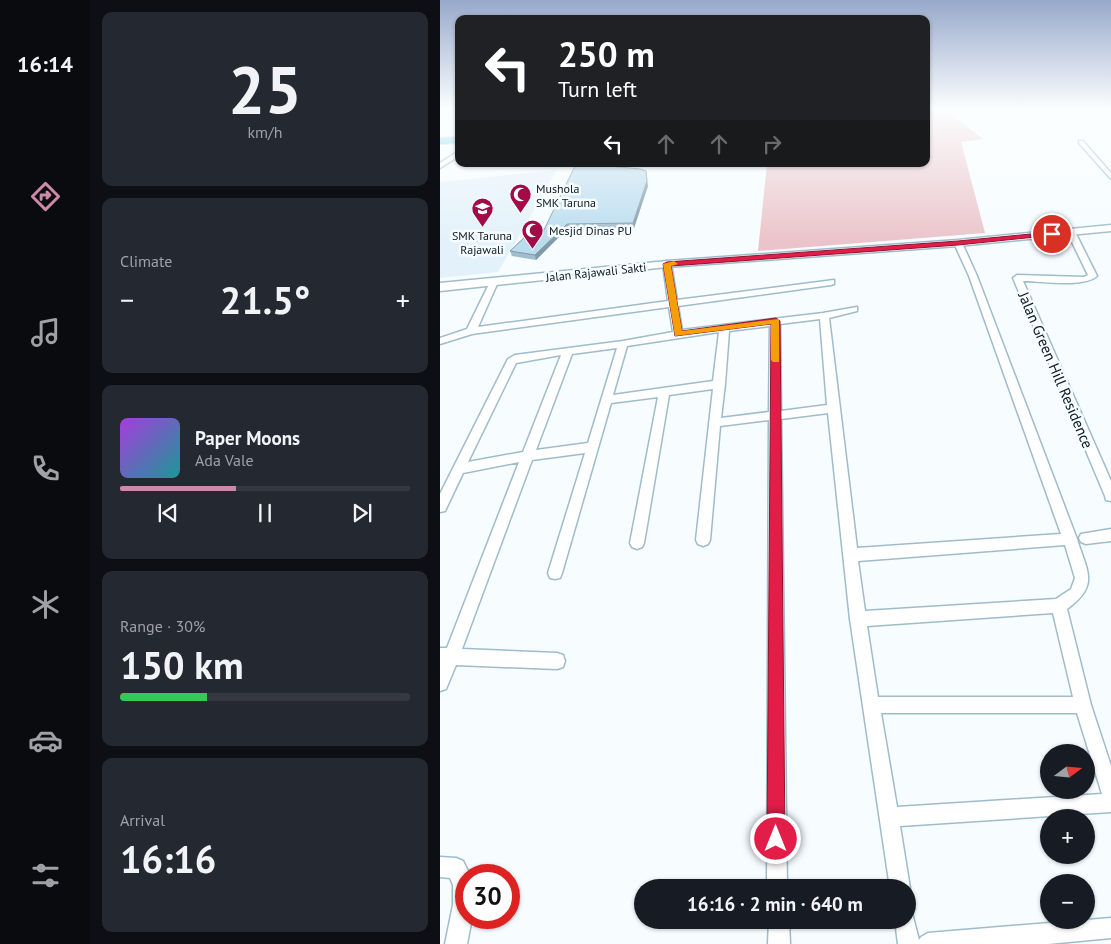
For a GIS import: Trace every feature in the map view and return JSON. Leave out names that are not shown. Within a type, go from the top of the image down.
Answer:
[{"type":"street","points":[[1091,154],[1111,177]]},
{"type":"street","points":[[440,166],[455,156]]},
{"type":"street","points":[[1098,163],[1111,161]]},
{"type":"street","name":"Jalan Rajawali Sakti","points":[[440,287],[667,264],[958,243],[1111,228]]},
{"type":"street","name":"Jalan Green Hill Residence","points":[[1071,232],[1093,276],[1085,280],[1017,278],[1111,496]]},
{"type":"street","points":[[858,619],[1059,606],[1077,593],[1082,578],[1070,539],[973,276],[958,243]]},
{"type":"street","points":[[667,264],[675,303],[678,334]]},
{"type":"street","points":[[471,331],[494,282]]},
{"type":"street","points":[[440,341],[471,331],[831,282]]},
{"type":"street","points":[[500,360],[623,344],[678,334],[822,316],[854,309]]},
{"type":"street","points":[[822,316],[826,320],[833,408],[858,619],[899,879]]},
{"type":"street","points":[[776,321],[777,879]]},
{"type":"street","points":[[703,540],[714,423],[720,384],[724,328]]},
{"type":"street","points":[[555,573],[623,344]]},
{"type":"street","points":[[440,682],[446,655],[528,456],[568,350]]},
{"type":"street","points":[[440,508],[515,358]]},
{"type":"street","points":[[606,400],[720,384]]},
{"type":"street","points":[[637,543],[664,392]]},
{"type":"street","points":[[714,423],[833,408]]},
{"type":"street","points":[[458,469],[528,456],[593,447]]},
{"type":"street","points":[[1086,538],[1111,535]]},
{"type":"street","points":[[851,555],[1070,539]]},
{"type":"street","points":[[1059,606],[1084,705],[1111,795]]},
{"type":"street","points":[[446,655],[557,661]]},
{"type":"street","points":[[872,705],[1084,705]]},
{"type":"street","points":[[889,818],[1111,803]]},
{"type":"street","points":[[440,867],[456,868],[462,879],[464,894],[456,944]]},
{"type":"street","points":[[928,944],[1111,928]]},
{"type":"street","points":[[779,929],[779,944]]},
{"type":"street","points":[[906,929],[908,944]]},
{"type":"shaded area","points":[[930,154],[964,154],[985,233],[758,251],[767,167],[930,167]]},
{"type":"shaded area","name":"SMK Taruna Rajawali","points":[[557,170],[498,272],[440,278],[440,182]]},
{"type":"building","points":[[575,167],[619,167],[646,171],[647,181],[633,223],[567,224],[535,255],[510,251],[528,234],[541,236]]},
{"type":"slow traffic","points":[[674,264],[667,264],[675,303],[678,334],[776,321],[776,360]]},
{"type":"place","name":"Mushola SMK Taruna","points":[[520,214]]},
{"type":"place","name":"SMK Taruna Rajawali","points":[[482,227]]},
{"type":"place","name":"Mesjid Dinas PU","points":[[533,249]]},
{"type":"route","points":[[776,839],[776,321],[678,334],[675,303],[667,264],[958,243],[1052,234]]}]
